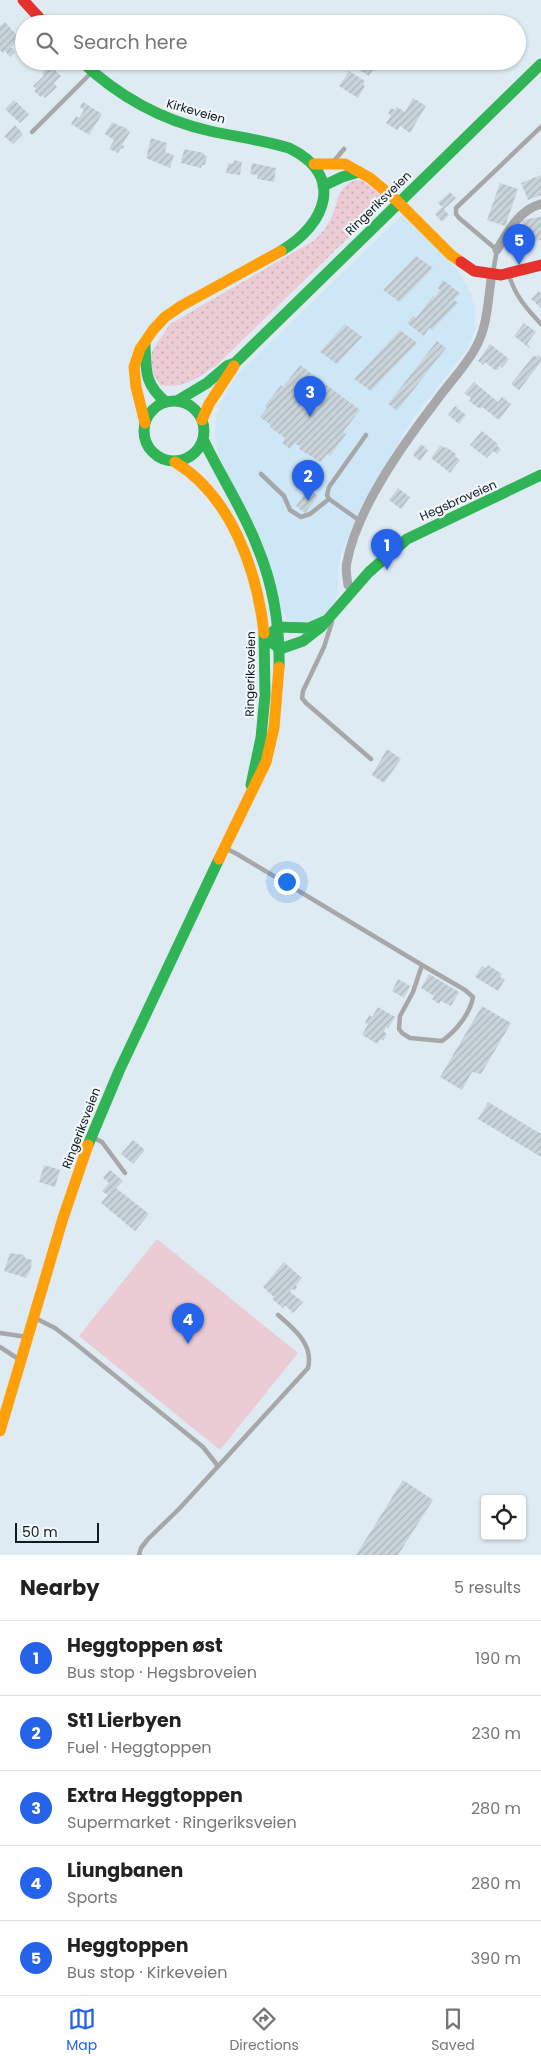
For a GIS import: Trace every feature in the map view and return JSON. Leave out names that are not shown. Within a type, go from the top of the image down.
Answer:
[{"type":"main road","points":[[23,0],[37,15]]},
{"type":"main road","name":"Ringeriksveien","points":[[202,420],[209,404],[235,363],[541,64]]},
{"type":"main road","name":"Kirkeveien","points":[[93,72],[130,100],[158,114],[196,128],[287,147],[300,152],[314,164]]},
{"type":"main road","points":[[145,344],[147,380],[150,388],[171,402],[191,406],[202,420],[204,428],[203,439],[198,450],[182,460],[175,462],[164,460],[151,451],[144,438],[145,423],[134,376],[139,349],[145,344],[154,327],[169,314],[281,250],[308,232],[316,222],[321,210],[323,186],[314,164],[334,162],[345,164],[360,172],[386,191],[451,254],[474,271],[509,274],[541,265]]},
{"type":"main road","points":[[323,186],[342,177],[360,172]]},
{"type":"main road","name":"Ringeriksveien","points":[[171,402],[207,383],[227,366],[235,363]]},
{"type":"main road","points":[[145,423],[153,410],[171,402]]},
{"type":"main road","name":"Ringeriksveien","points":[[0,1431],[63,1218],[91,1137],[119,1071],[226,849],[250,794],[266,766],[270,750],[278,699],[280,649],[272,590],[256,543],[203,439]]},
{"type":"main road","name":"Ringeriksveien","points":[[175,462],[190,471],[216,499],[247,556],[258,592],[266,638],[263,722],[256,765],[251,779],[250,794]]},
{"type":"main road","name":"Hegsbroveien","points":[[280,649],[298,644],[316,633],[353,590],[402,542],[429,527],[520,487],[541,475]]},
{"type":"main road","points":[[280,649],[266,638],[278,627],[309,628],[330,617]]},
{"type":"street","points":[[497,250],[520,216],[541,204]]},
{"type":"street","points":[[353,590],[348,585],[347,563],[361,522],[380,483],[414,430],[478,344],[492,274]]},
{"type":"lane","points":[[32,132],[93,72]]},
{"type":"lane","points":[[492,274],[497,250],[456,214],[456,208],[541,127]]},
{"type":"lane","points":[[334,162],[344,149]]},
{"type":"lane","points":[[509,274],[513,290],[541,324]]},
{"type":"lane","points":[[361,522],[329,500],[327,495],[329,487],[366,435]]},
{"type":"lane","points":[[261,474],[284,496],[290,510],[301,518],[310,514],[329,500]]},
{"type":"lane","points":[[330,617],[324,647],[303,691],[302,698],[371,759]]},
{"type":"lane","points":[[226,849],[465,990],[473,997],[472,1003],[458,1026],[451,1035],[442,1041],[410,1038],[399,1029],[400,1016],[413,992],[422,965]]},
{"type":"lane","points":[[91,1137],[102,1142],[125,1173]]},
{"type":"lane","points":[[139,1555],[140,1548],[179,1510],[308,1368],[310,1362],[305,1342],[278,1315]]},
{"type":"lane","points":[[34,1317],[50,1325],[76,1344],[203,1447],[218,1466]]},
{"type":"lane","points":[[0,1333],[28,1338]]},
{"type":"lane","points":[[0,1347],[21,1360]]},
{"type":"shaded area","points":[[356,180],[363,181],[387,200],[217,365],[197,378],[183,384],[176,386],[160,385],[150,363],[152,351],[170,324],[315,240],[330,221],[341,191],[349,183]]},
{"type":"shaded area","points":[[402,215],[459,272],[470,292],[475,307],[475,329],[469,347],[412,420],[363,503],[341,555],[338,569],[338,595],[328,612],[311,621],[298,623],[288,620],[281,609],[218,452],[215,433],[217,414],[226,392],[239,373]]},
{"type":"shaded area","points":[[157,1239],[298,1353],[220,1450],[79,1336]]},
{"type":"building","points":[[5,22],[15,33],[15,43],[11,47],[15,52],[10,57],[5,51],[3,53],[0,50],[0,26]]},
{"type":"building","points":[[45,70],[55,70],[61,76],[54,83],[57,87],[45,98],[34,91],[36,89],[33,86],[44,76],[42,73]]},
{"type":"building","points":[[359,70],[373,70],[369,76]]},
{"type":"building","points":[[349,71],[365,81],[363,85],[365,86],[358,98],[339,86]]},
{"type":"building","points":[[413,98],[426,106],[410,133],[400,126],[397,130],[386,123],[391,116],[388,113],[391,108],[395,110],[397,107],[405,112]]},
{"type":"building","points":[[14,100],[29,114],[20,123],[5,109]]},
{"type":"building","points":[[83,102],[102,114],[89,135],[71,124],[76,116],[79,118],[84,110],[80,107]]},
{"type":"building","points":[[112,122],[123,126],[130,132],[122,145],[124,146],[123,149],[121,148],[118,153],[109,149],[114,140],[105,134]]},
{"type":"building","points":[[15,125],[23,134],[13,144],[4,136]]},
{"type":"building","points":[[151,138],[167,143],[165,152],[174,155],[170,168],[146,158]]},
{"type":"building","points":[[184,149],[204,153],[207,156],[205,165],[202,165],[201,168],[181,163]]},
{"type":"building","points":[[234,160],[242,162],[240,175],[226,173],[228,163],[233,164]]},
{"type":"building","points":[[252,163],[276,168],[274,182],[257,179],[258,175],[250,174]]},
{"type":"building","points":[[541,175],[541,195],[528,200],[521,183]]},
{"type":"building","points":[[500,183],[518,189],[505,226],[487,220]]},
{"type":"building","points":[[450,192],[456,198],[444,209],[449,215],[442,222],[435,214],[442,207],[438,203]]},
{"type":"building","points":[[541,217],[541,240],[526,242],[522,220]]},
{"type":"building","points":[[416,256],[433,268],[400,302],[383,290]]},
{"type":"building","points":[[443,280],[460,293],[454,300],[458,303],[432,330],[429,328],[424,336],[407,323],[413,316],[416,318],[433,296],[435,297],[440,290],[438,288]]},
{"type":"building","points":[[539,291],[541,294],[541,308],[531,299]]},
{"type":"building","points":[[524,323],[536,332],[527,344],[530,346],[529,348],[514,336]]},
{"type":"building","points":[[345,324],[362,337],[337,364],[320,352]]},
{"type":"building","points":[[400,330],[417,343],[371,391],[354,379]]},
{"type":"building","points":[[437,341],[446,348],[397,411],[388,404]]},
{"type":"building","points":[[490,344],[509,359],[498,370],[495,370],[485,362],[483,365],[478,361]]},
{"type":"building","points":[[534,355],[541,357],[541,362],[519,390],[511,384]]},
{"type":"building","points":[[300,365],[360,410],[343,432],[346,434],[330,456],[327,454],[321,462],[299,449],[300,447],[295,443],[290,449],[282,443],[285,438],[260,417],[267,408],[265,406],[281,385],[283,387]]},
{"type":"building","points":[[474,382],[498,402],[502,397],[511,404],[499,420],[482,407],[480,409],[469,401],[471,398],[464,393]]},
{"type":"building","points":[[455,406],[466,415],[459,424],[448,415]]},
{"type":"building","points":[[482,431],[498,444],[497,446],[501,449],[497,454],[493,451],[487,458],[470,445]]},
{"type":"building","points":[[421,444],[428,450],[420,461],[413,455]]},
{"type":"building","points":[[441,445],[456,454],[455,456],[460,460],[450,473],[431,458]]},
{"type":"building","points":[[398,488],[410,497],[401,509],[389,500]]},
{"type":"building","points":[[309,489],[318,496],[305,513],[296,506]]},
{"type":"building","points":[[387,749],[401,759],[384,783],[372,775]]},
{"type":"building","points":[[488,965],[502,974],[500,977],[505,979],[498,991],[475,977],[482,966],[486,968]]},
{"type":"building","points":[[429,974],[459,992],[451,1006],[441,1001],[439,1004],[432,999],[434,996],[421,988]]},
{"type":"building","points":[[398,979],[410,986],[404,998],[392,991]]},
{"type":"building","points":[[482,1006],[511,1023],[481,1074],[472,1072],[462,1090],[440,1077]]},
{"type":"building","points":[[378,1007],[395,1017],[388,1029],[386,1027],[384,1032],[387,1034],[383,1041],[380,1039],[378,1044],[362,1035],[368,1024],[365,1023],[369,1015],[372,1017]]},
{"type":"building","points":[[488,1102],[541,1134],[541,1157],[478,1119]]},
{"type":"building","points":[[133,1140],[145,1150],[133,1164],[121,1154]]},
{"type":"building","points":[[44,1165],[60,1170],[55,1187],[39,1182]]},
{"type":"building","points":[[110,1170],[123,1181],[116,1188],[149,1214],[135,1231],[101,1203],[108,1195],[102,1191],[109,1183],[103,1178]]},
{"type":"building","points":[[10,1253],[24,1255],[25,1258],[32,1260],[30,1273],[26,1278],[4,1271]]},
{"type":"building","points":[[284,1262],[302,1278],[296,1285],[297,1288],[295,1290],[292,1289],[290,1292],[303,1302],[293,1313],[285,1305],[283,1308],[272,1299],[274,1297],[263,1287]]},
{"type":"building","points":[[403,1480],[433,1500],[398,1555],[356,1555]]},
{"type":"traffic: fast","points":[[177,401],[207,383],[227,366],[235,363],[541,64]]},
{"type":"traffic: fast","points":[[91,70],[125,96],[174,120],[210,131],[289,148],[307,159],[318,172],[323,185],[323,200],[319,214],[310,227],[297,240],[281,251]]},
{"type":"traffic: fast","points":[[323,186],[342,177],[359,172]]},
{"type":"traffic: fast","points":[[145,344],[146,369],[150,383],[166,402]]},
{"type":"traffic: fast","points":[[168,401],[180,401],[191,406],[199,414],[204,425],[204,431],[202,443],[191,456],[180,461],[168,461],[157,456],[149,448],[144,437],[144,425],[149,414],[157,406],[168,401]]},
{"type":"traffic: fast","points":[[203,439],[245,519],[263,560],[277,620],[279,667]]},
{"type":"traffic: fast","points":[[327,620],[309,628],[278,627],[266,638],[280,649],[303,641],[321,627],[369,572],[407,539],[541,475]]},
{"type":"traffic: fast","points":[[251,785],[261,738],[265,695],[264,633]]},
{"type":"traffic: fast","points":[[88,1145],[119,1071],[219,859]]},
{"type":"traffic: slow","points":[[314,164],[345,164],[370,178],[395,199],[451,255],[461,262]]},
{"type":"traffic: slow","points":[[145,423],[136,387],[134,367],[140,349],[153,330],[165,317],[181,306],[281,251]]},
{"type":"traffic: slow","points":[[202,420],[209,404],[234,366]]},
{"type":"traffic: slow","points":[[175,462],[195,477],[212,494],[226,514],[238,537],[248,560],[255,584],[264,633]]},
{"type":"traffic: slow","points":[[219,859],[266,762],[274,728],[279,667]]},
{"type":"traffic: slow","points":[[0,1431],[63,1218],[88,1145]]},
{"type":"traffic: jam","points":[[23,0],[37,15]]},
{"type":"traffic: jam","points":[[461,262],[474,271],[501,275],[541,265]]},
{"type":"place","name":"Heggtoppen","points":[[519,265]]},
{"type":"place","name":"Extra Heggtoppen","points":[[310,417]]},
{"type":"place","name":"St1 Lierbyen","points":[[308,501]]},
{"type":"place","name":"Heggtoppen øst","points":[[387,570]]},
{"type":"place","name":"Liungbanen","points":[[188,1344]]}]
